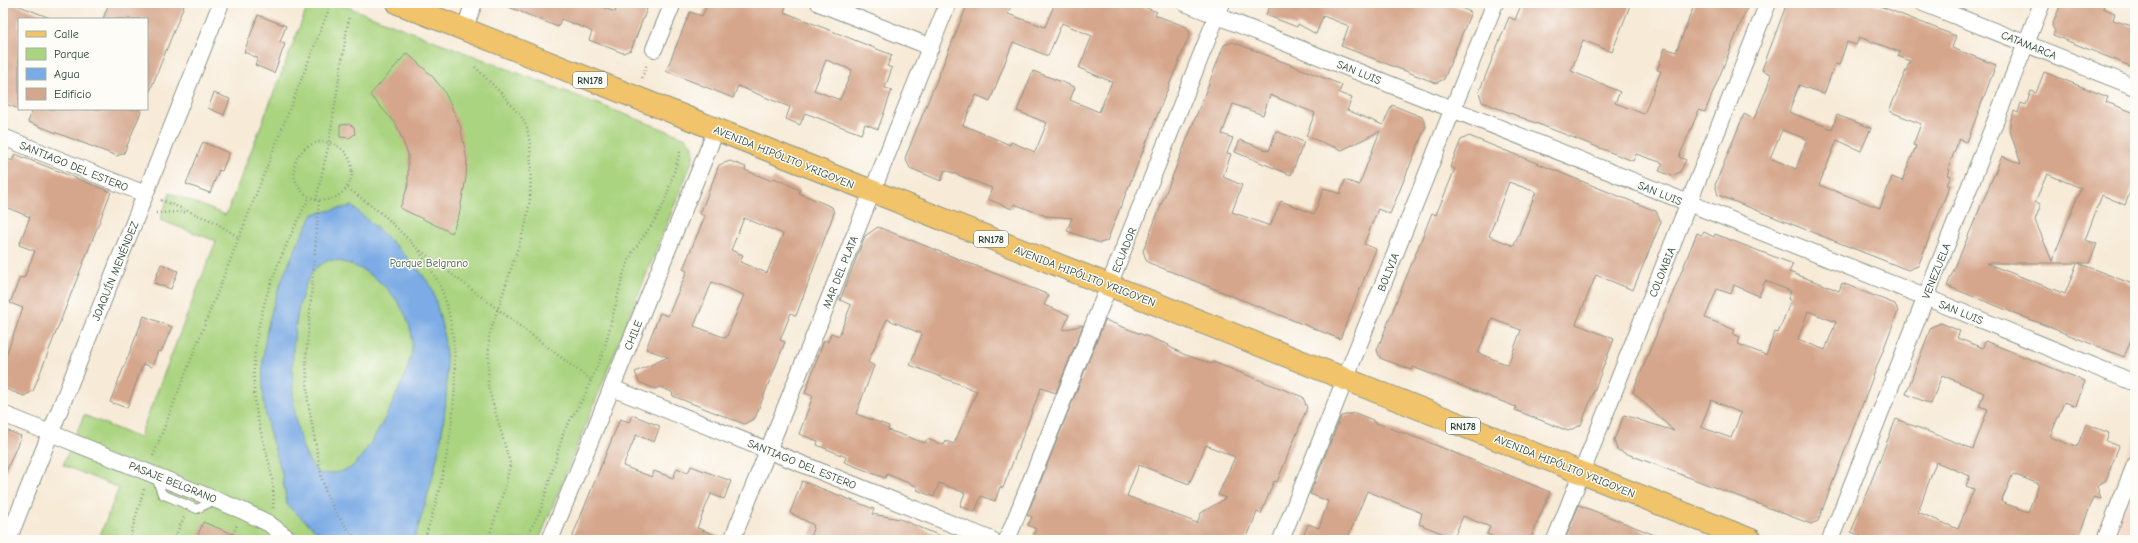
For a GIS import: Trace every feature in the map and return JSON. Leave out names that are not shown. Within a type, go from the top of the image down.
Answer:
[{"type":"main road","name":"AVENIDA HIPÓLITO YRIGOYEN","points":[[398,3],[1751,540]]},
{"type":"street","name":"JOAQUÍN MENÉNDEZ","points":[[8,540],[221,3]]},
{"type":"street","points":[[464,30],[474,3]]},
{"type":"street","points":[[654,49],[673,3]]},
{"type":"street","points":[[819,3],[931,47]]},
{"type":"street","name":"MAR DEL PLATA","points":[[732,540],[948,3]]},
{"type":"street","name":"SAN LUIS","points":[[1185,3],[1220,9],[1452,109],[1925,297],[2135,383]]},
{"type":"street","name":"BOLIVIA","points":[[1281,540],[1495,3]]},
{"type":"street","name":"COLOMBIA","points":[[1555,540],[1768,3]]},
{"type":"street","name":"CATAMARCA","points":[[1923,3],[2135,87]]},
{"type":"street","name":"VENEZUELA","points":[[1830,540],[2042,3]]},
{"type":"street","name":"ECUADOR","points":[[1007,540],[1220,9]]},
{"type":"street","name":"CHILE","points":[[550,540],[716,130]]},
{"type":"street","name":"SANTIAGO DEL ESTERO","points":[[3,137],[145,194]]},
{"type":"street","name":"SANTIAGO DEL ESTERO","points":[[612,388],[992,540]]},
{"type":"street","name":"PASAJE BELGRANO","points":[[3,414],[50,433],[150,480],[216,500],[268,523],[290,540]]},
{"type":"street","points":[[2105,540],[2135,465]]},
{"type":"path","points":[[152,459],[329,8]]},
{"type":"path","points":[[349,16],[329,143],[317,200],[314,270],[306,359],[308,402],[326,494],[338,516],[356,540]]},
{"type":"path","points":[[475,67],[504,96],[522,118],[527,128],[530,144],[530,199],[526,223],[489,336],[488,386],[510,463],[506,484],[488,540]]},
{"type":"path","points":[[329,143],[340,148],[351,161],[352,170],[348,188],[335,198],[317,200],[309,198],[296,184],[294,165],[298,156],[304,149],[313,144],[329,143]]},
{"type":"path","points":[[525,540],[540,509],[564,431],[592,381],[604,350],[624,272],[632,253],[655,220],[665,201],[680,149]]},
{"type":"path","points":[[348,188],[386,217],[416,247],[592,381]]},
{"type":"path","points":[[145,194],[215,222],[238,237]]},
{"type":"path","points":[[268,523],[273,510],[273,481],[259,430],[254,397],[254,362],[257,329],[270,281],[279,258],[309,198]]},
{"type":"path","points":[[156,214],[190,212]]},
{"type":"path","points":[[416,247],[439,285],[447,306],[452,329],[455,367],[454,398],[448,446],[440,489],[424,540]]},
{"type":"path","points":[[129,540],[150,480]]},
{"type":"path","points":[[164,540],[175,537],[185,513]]},
{"type":"path","points":[[233,534],[238,523]]},
{"type":"shaded area","points":[[2135,434],[2135,540],[2094,540]]},
{"type":"green space","name":"Parque Belgrano","points":[[309,3],[337,3],[686,138],[693,146],[693,159],[539,540],[98,540],[119,488],[63,465],[84,415],[139,438],[216,241],[160,220],[170,193],[226,215]]},
{"type":"water","points":[[352,206],[405,255],[424,276],[434,293],[445,341],[447,370],[446,399],[443,428],[437,457],[414,540],[323,540],[320,534],[287,505],[282,475],[269,431],[264,401],[263,372],[265,345],[277,292],[299,241],[313,214]],"holes":[[[329,260],[345,262],[360,268],[374,278],[387,289],[398,303],[406,318],[411,333],[412,349],[404,376],[389,411],[361,457],[353,466],[346,470],[321,474],[308,459],[300,436],[294,408],[292,376],[294,343],[298,313],[305,288],[314,270]]]},
{"type":"building","points":[[3,3],[12,3],[50,18],[18,18],[18,109],[3,103]]},
{"type":"building","points":[[109,3],[185,3],[148,96],[148,18],[103,18]]},
{"type":"building","points":[[499,3],[592,3],[615,12],[618,3],[631,3],[647,9],[631,50],[623,53],[589,40],[592,32],[587,29],[561,19],[558,27]]},
{"type":"building","points":[[708,3],[787,3],[784,12],[892,55],[887,66],[892,68],[885,88],[892,90],[878,129],[865,124],[861,134],[805,113],[800,125],[786,119],[790,107],[738,86],[733,98],[666,71],[690,12],[702,16]],"holes":[[[826,60],[852,70],[840,100],[814,90]]]},
{"type":"building","points":[[968,3],[1012,3],[1008,14],[1045,27],[1055,3],[1134,3],[1157,12],[1155,15],[1187,27],[1190,33],[1107,241],[1100,243],[1067,231],[1072,218],[1046,216],[1014,204],[1012,209],[988,199],[992,188],[945,170],[941,181],[910,168],[905,158]],"holes":[[[1062,23],[1092,36],[1079,68],[1112,82],[1099,112],[1070,100],[1075,87],[1033,71],[1017,111],[1047,123],[1035,152],[1011,142],[1010,145],[963,125],[976,95],[990,101],[1013,42],[1048,56]]]},
{"type":"building","points":[[1271,3],[1448,3],[1471,12],[1444,79],[1436,83],[1341,46],[1349,26],[1323,16],[1316,34],[1298,24],[1297,27],[1266,15]]},
{"type":"building","points":[[1522,3],[1631,3],[1612,52],[1583,40],[1571,71],[1620,92],[1615,103],[1644,114],[1661,71],[1657,70],[1665,48],[1676,52],[1695,3],[1749,3],[1705,112],[1699,110],[1679,157],[1686,160],[1680,172],[1672,176],[1659,171],[1663,163],[1636,154],[1633,161],[1482,102],[1479,92],[1509,17],[1515,20]]},
{"type":"building","points":[[1787,3],[1872,3],[1956,36],[1952,48],[1996,65],[1967,142],[1959,139],[1948,169],[1950,170],[1948,175],[1951,176],[1947,185],[1950,185],[1918,266],[1908,270],[1718,195],[1715,185],[1744,114],[1754,119],[1767,88],[1771,74],[1762,70]],"holes":[[[1859,37],[1900,52],[1898,56],[1910,61],[1889,111],[1921,124],[1913,145],[1916,146],[1902,181],[1892,177],[1880,208],[1819,185],[1837,140],[1861,151],[1871,128],[1837,115],[1832,129],[1789,112],[1799,85],[1824,94],[1835,64],[1839,65],[1847,42],[1856,45]],[[1782,130],[1807,139],[1796,169],[1770,158]]]},
{"type":"building","points":[[2066,3],[2105,3],[2103,8],[2115,13],[2113,20],[2135,27],[2135,68],[2053,35],[2055,31],[2052,26],[2060,6],[2064,7]]},
{"type":"building","points":[[258,15],[286,26],[280,42],[285,44],[274,73],[255,65],[258,58],[244,52]]},
{"type":"building","points":[[1233,42],[1342,85],[1339,93],[1352,98],[1347,110],[1383,125],[1392,105],[1422,117],[1426,126],[1390,214],[1378,209],[1364,244],[1376,249],[1340,339],[1147,262],[1143,251],[1224,45]],"holes":[[[1270,95],[1315,113],[1306,136],[1342,150],[1380,131],[1359,185],[1345,180],[1340,194],[1324,188],[1314,214],[1281,201],[1270,226],[1232,212],[1242,185],[1223,177],[1231,154],[1227,153],[1233,138],[1222,134],[1233,104],[1263,115]]]},
{"type":"building","points":[[407,53],[432,76],[444,91],[460,125],[467,160],[466,178],[459,215],[452,233],[400,208],[408,186],[408,154],[396,124],[370,95]]},
{"type":"building","points":[[2044,72],[2108,97],[2106,102],[2135,113],[2135,180],[2125,205],[2102,195],[2085,240],[2097,244],[2089,263],[2078,263],[2135,285],[2135,330],[2124,357],[1947,286],[2002,156],[2021,164],[2010,131],[2010,122],[2014,111],[2018,113],[2021,103],[2026,105],[2031,91],[2036,93]],"holes":[[[2047,174],[2081,188],[2052,261],[2035,220],[2041,204],[2035,202]],[[1986,263],[2077,263],[2065,294]]]},
{"type":"building","points":[[214,93],[230,99],[224,115],[208,108]]},
{"type":"building","points":[[33,110],[142,110],[124,153],[117,156],[28,122]]},
{"type":"building","points":[[349,124],[354,127],[355,134],[349,138],[340,137],[340,125]]},
{"type":"building","points":[[1276,131],[1304,142],[1291,175],[1235,152],[1240,140],[1269,151]]},
{"type":"building","points":[[1469,136],[1656,211],[1661,222],[1633,290],[1596,275],[1576,324],[1614,339],[1581,425],[1568,431],[1515,410],[1516,407],[1413,367],[1412,370],[1380,358],[1377,350],[1432,213],[1436,215],[1455,169],[1450,167],[1461,140]],"holes":[[[1509,182],[1536,192],[1514,246],[1489,236]],[[1492,319],[1521,330],[1508,365],[1478,353]]]},
{"type":"building","points":[[203,142],[229,153],[222,171],[219,170],[210,193],[186,184]]},
{"type":"building","points":[[15,154],[111,192],[33,391],[24,396],[3,388],[3,364],[23,308],[10,303],[20,277],[24,278],[35,251],[19,245],[30,217],[3,206],[3,157],[12,161]]},
{"type":"building","points":[[730,161],[746,167],[745,170],[772,181],[774,178],[800,190],[799,193],[832,207],[834,213],[796,316],[791,313],[780,340],[785,342],[755,418],[744,424],[673,396],[672,392],[660,387],[655,389],[639,382],[635,372],[668,357],[646,349],[660,313],[668,316],[687,271],[683,269],[705,216],[700,214],[719,165]],"holes":[[[744,218],[783,234],[767,273],[740,262],[743,255],[731,250]],[[712,282],[744,295],[726,338],[694,326]]]},
{"type":"building","points":[[878,227],[1049,295],[1044,305],[1069,315],[1063,330],[1083,325],[1056,393],[1041,388],[1003,488],[1000,487],[995,501],[981,496],[975,512],[960,506],[965,493],[939,483],[934,497],[917,490],[918,487],[887,474],[885,478],[844,462],[846,457],[817,445],[818,441],[799,434],[813,396],[805,393],[824,340],[828,342],[831,333],[839,336],[851,305],[840,300],[865,236]],"holes":[[[887,319],[922,334],[910,365],[977,391],[954,444],[946,441],[944,445],[927,439],[925,443],[888,430],[889,426],[856,414],[874,366],[868,362]]]},
{"type":"building","points":[[1704,232],[1714,237],[1715,234],[1793,264],[1789,272],[1839,291],[1842,283],[1895,304],[1898,311],[1818,521],[1811,524],[1617,450],[1614,440],[1624,415],[1674,431],[1633,392],[1697,233],[1702,235]],"holes":[[[1765,281],[1791,291],[1788,299],[1791,301],[1778,333],[1775,332],[1766,355],[1738,344],[1740,337],[1733,334],[1735,330],[1705,318],[1717,289],[1731,294],[1734,285],[1759,296]],[[1808,311],[1836,322],[1825,350],[1798,339]],[[1711,400],[1741,413],[1731,438],[1701,427]]]},
{"type":"building","points":[[161,264],[178,271],[171,289],[154,283]]},
{"type":"building","points":[[144,316],[172,327],[161,352],[158,351],[152,367],[143,364],[127,408],[110,402]]},
{"type":"building","points":[[1105,320],[1169,345],[1168,346],[1183,354],[1212,364],[1213,362],[1303,397],[1307,408],[1277,482],[1274,481],[1261,514],[1257,512],[1246,540],[1210,540],[1197,535],[1195,540],[1043,540],[1033,536],[1036,529],[1028,525],[1032,517],[1027,515]],"holes":[[[1206,445],[1235,457],[1218,495],[1226,498],[1201,513],[1197,523],[1127,496],[1139,465],[1189,484]]]},
{"type":"building","points":[[1941,323],[1960,331],[1957,338],[1983,348],[1985,341],[2085,381],[2076,406],[2064,402],[2050,437],[2077,447],[2086,424],[2109,433],[2106,441],[2119,446],[2106,480],[2097,486],[2101,499],[2094,497],[2077,540],[1870,540],[1851,532],[1896,419],[1973,449],[1988,409],[1979,406],[1984,393],[1942,375],[1931,404],[1906,394],[1931,327]],"holes":[[[1936,462],[1970,476],[1966,486],[1974,489],[1958,529],[1918,512]],[[2013,474],[2039,484],[2028,512],[2001,502]]]},
{"type":"building","points":[[1355,413],[1373,420],[1373,422],[1428,442],[1550,492],[1530,540],[1500,540],[1487,534],[1490,527],[1463,516],[1454,538],[1419,524],[1422,513],[1367,491],[1347,540],[1302,540],[1308,524],[1319,528],[1328,501],[1310,494],[1341,416]]},
{"type":"building","points":[[632,415],[660,426],[654,442],[636,435],[623,466],[652,477],[654,471],[673,478],[677,468],[688,473],[691,466],[731,481],[724,499],[711,494],[697,528],[723,538],[723,540],[650,540],[641,537],[639,540],[571,540],[620,419],[629,422]]},
{"type":"building","points":[[3,429],[21,436],[3,479]]},
{"type":"building","points":[[802,481],[874,509],[872,514],[900,519],[950,540],[825,540],[811,535],[814,525],[790,513]]},
{"type":"building","points":[[1579,505],[1665,539],[1665,540],[1565,540]]},
{"type":"building","points":[[203,522],[245,539],[245,540],[196,540]]}]
